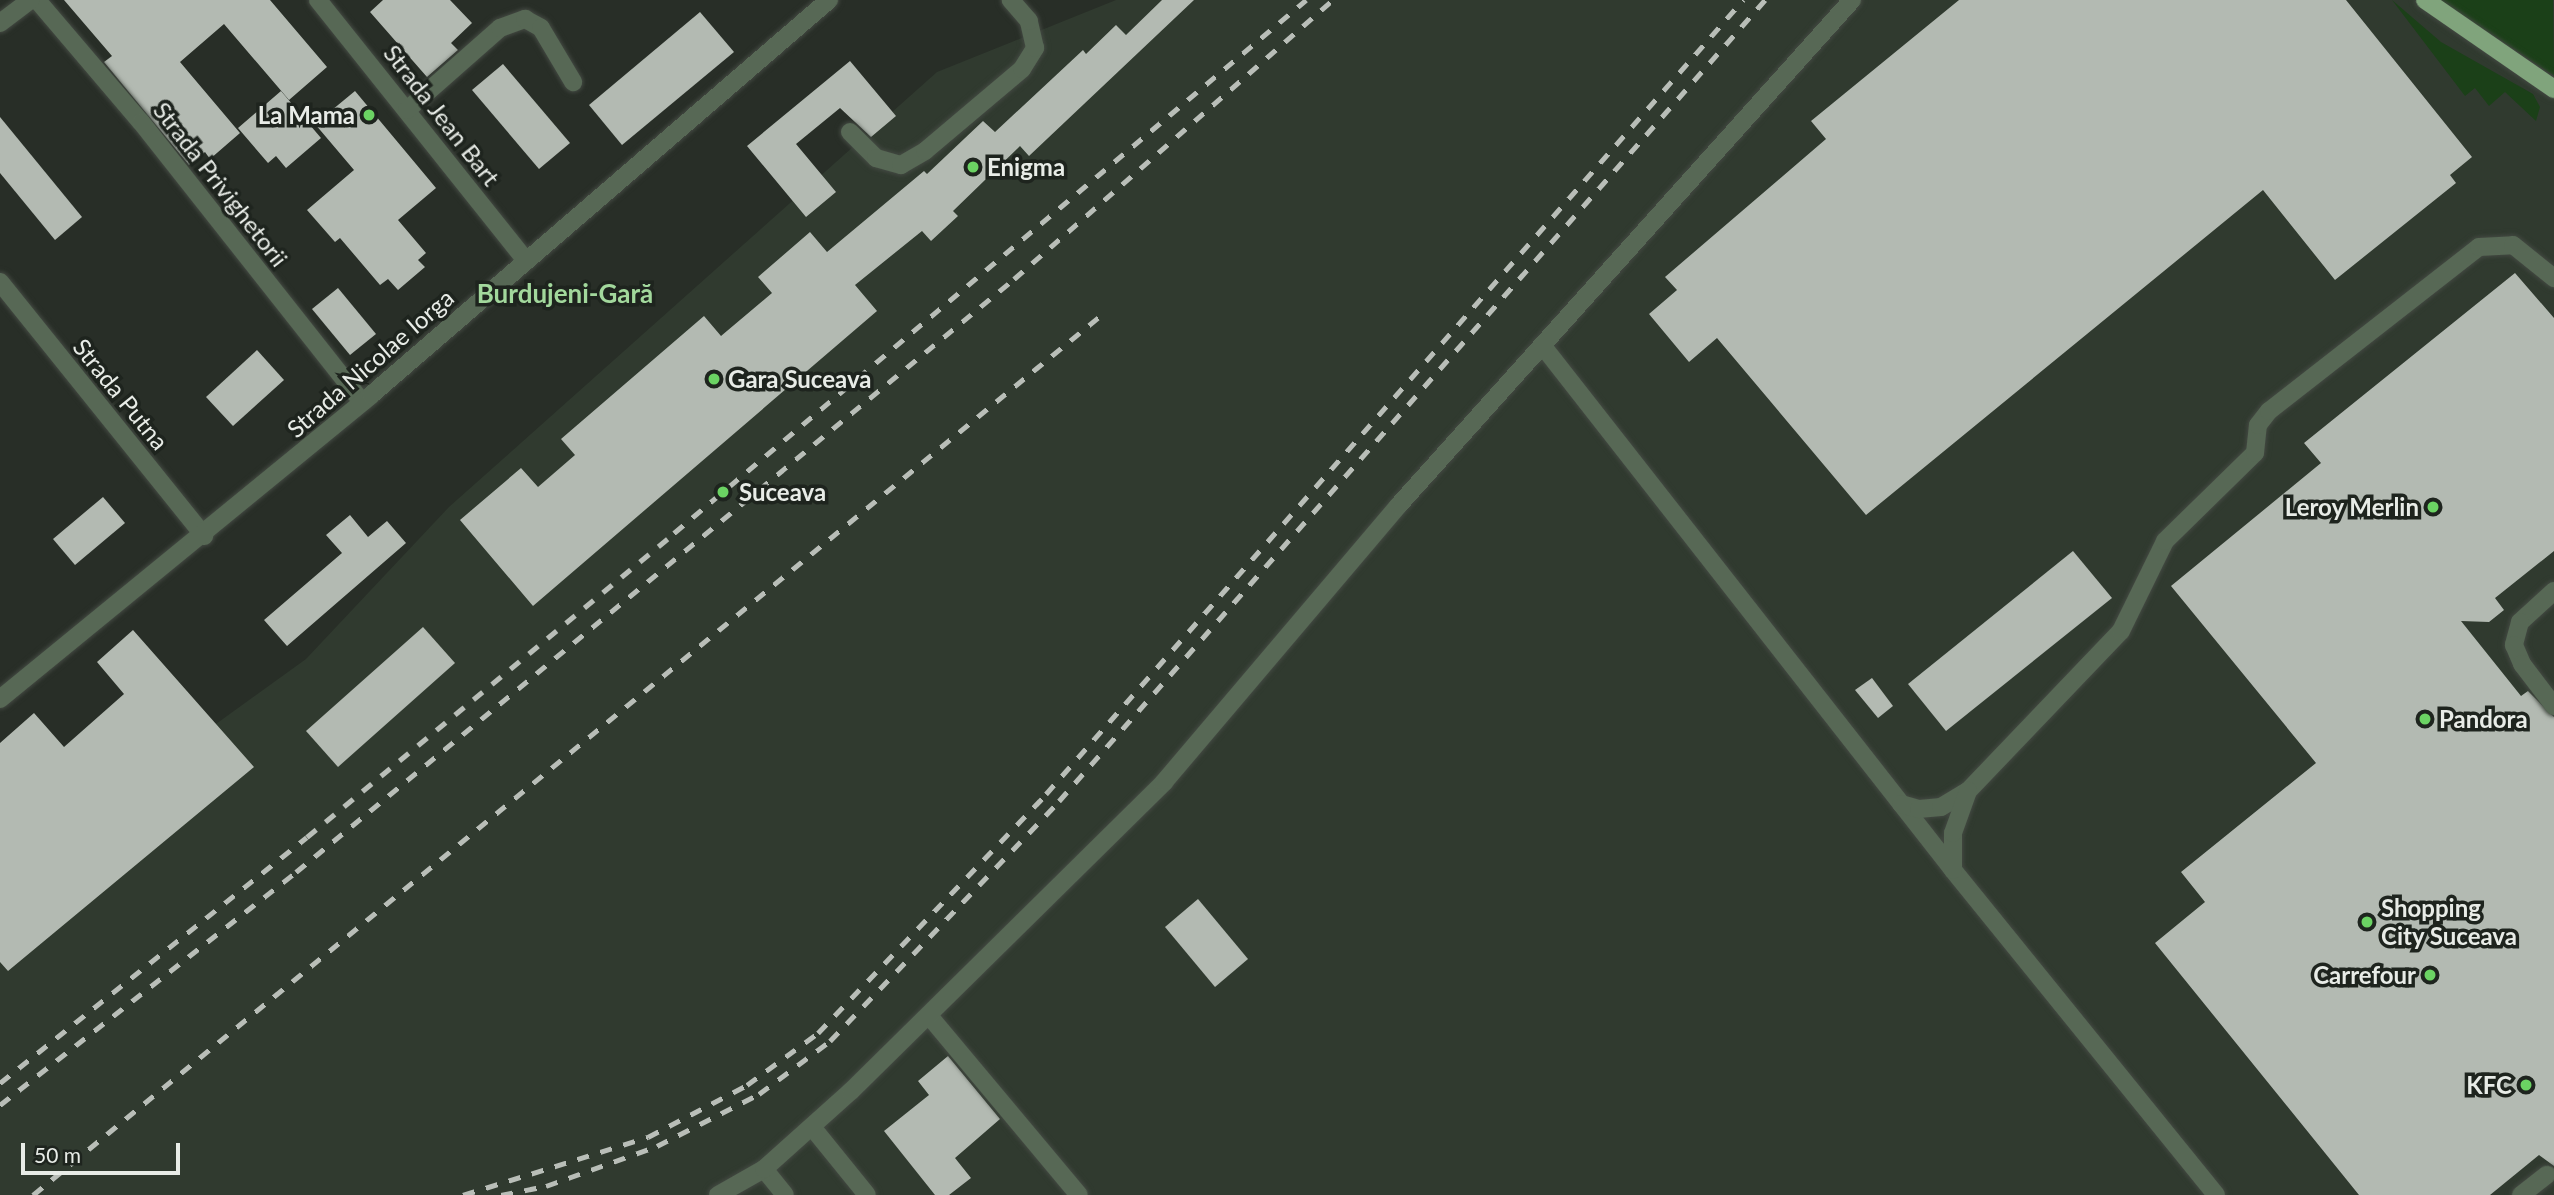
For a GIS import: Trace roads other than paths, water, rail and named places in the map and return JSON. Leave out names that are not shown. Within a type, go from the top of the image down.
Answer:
[{"type":"main road","points":[[2425,0],[2554,89]]},
{"type":"street","points":[[0,23],[30,0]]},
{"type":"street","name":"Strada Privighetorii","points":[[37,0],[141,122],[362,402]]},
{"type":"street","name":"Strada Jean Bart","points":[[318,0],[526,261]]},
{"type":"street","name":"Strada Nicolae Iorga","points":[[0,699],[204,536],[829,0]]},
{"type":"street","points":[[850,132],[876,158],[901,165],[925,151],[1022,69],[1035,48],[1030,21],[1011,0]]},
{"type":"street","points":[[718,1195],[764,1169],[812,1127],[930,1017],[1164,782],[1398,506],[1852,0]]},
{"type":"street","points":[[407,110],[500,28],[526,19],[541,27],[573,82]]},
{"type":"street","points":[[1901,804],[1919,809],[1941,807],[1968,791],[2127,624],[2165,541],[2255,453],[2258,425],[2269,411],[2479,247],[2514,245],[2554,278]]},
{"type":"street","name":"Strada Putna","points":[[0,282],[204,536]]},
{"type":"street","points":[[1542,345],[1953,870],[2216,1195]]},
{"type":"street","points":[[2554,591],[2520,622],[2514,645],[2522,664],[2554,706]]},
{"type":"street","points":[[1953,870],[1953,833],[1968,791]]},
{"type":"street","points":[[930,1017],[1079,1195]]},
{"type":"street","points":[[812,1127],[867,1195]]},
{"type":"street","points":[[764,1169],[785,1195]]},
{"type":"street","points":[[2521,1195],[2547,1175]]},
{"type":"railway","points":[[0,1083],[307,837],[674,533],[1306,0]]},
{"type":"railway","points":[[0,1105],[296,872],[1014,279],[1333,0]]},
{"type":"railway","points":[[463,1195],[648,1137],[747,1085],[818,1033],[1046,794],[1743,0]]},
{"type":"railway","points":[[501,1195],[546,1186],[657,1146],[759,1094],[830,1041],[1059,801],[1765,0]]},
{"type":"railway","points":[[33,1195],[1100,316]]},
{"type":"place","name":"La Mama","points":[[369,115]]},
{"type":"place","name":"Enigma","points":[[973,167]]},
{"type":"place","name":"Gara Suceava","points":[[714,379]]},
{"type":"place","name":"Suceava","points":[[723,492]]},
{"type":"place","name":"Leroy Merlin","points":[[2433,507]]},
{"type":"place","name":"Pandora","points":[[2425,719]]},
{"type":"place","name":"Shopping City Suceava","points":[[2367,922]]},
{"type":"place","name":"Carrefour","points":[[2430,975]]},
{"type":"place","name":"KFC","points":[[2526,1085]]},
{"type":"district","name":"Burdujeni-Gară","points":[[565,294]]}]
